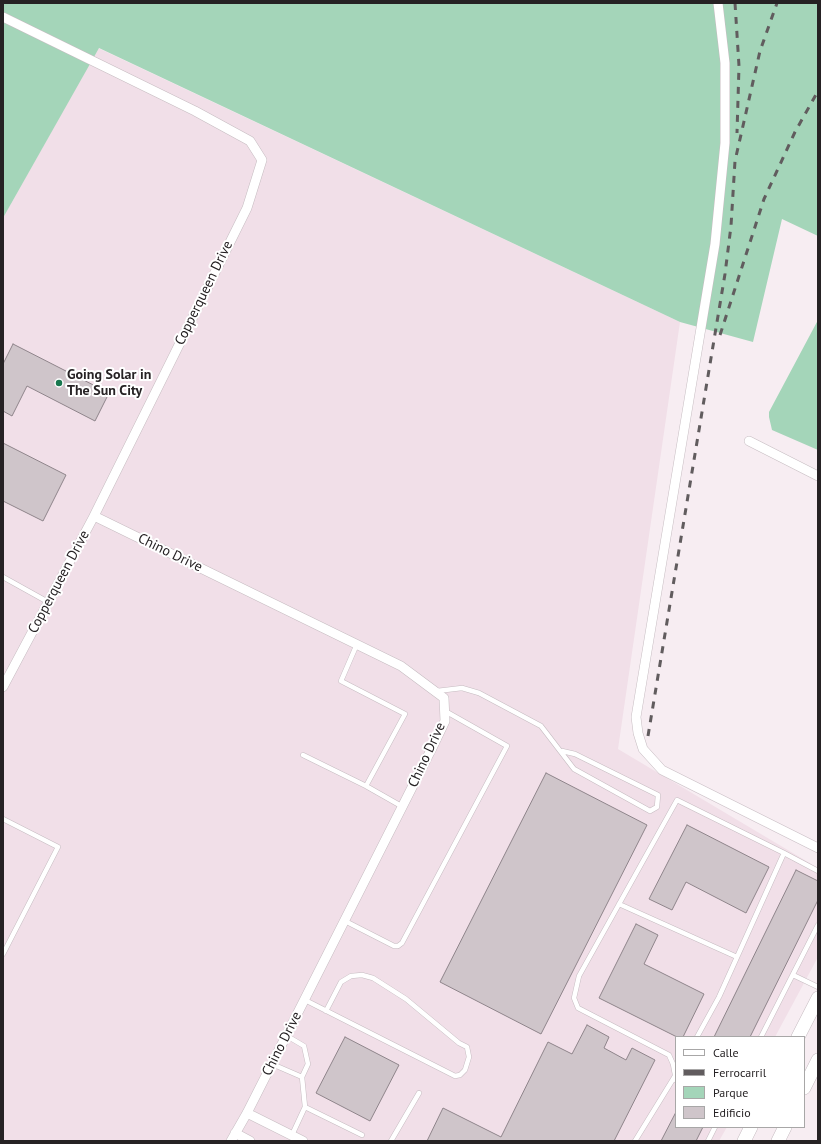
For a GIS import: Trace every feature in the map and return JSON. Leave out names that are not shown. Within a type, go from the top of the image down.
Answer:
[{"type":"main road","points":[[799,1036],[818,998]]},
{"type":"main road","points":[[805,1086],[818,1060]]},
{"type":"main road","points":[[744,1141],[750,1128]]},
{"type":"main road","points":[[778,1141],[784,1128]]},
{"type":"street","points":[[718,3],[725,63],[725,143],[714,244],[638,709],[638,733],[643,749],[662,770],[818,848]]},
{"type":"street","name":"Copperqueen Drive","points":[[3,17],[195,111],[250,141],[262,160],[247,208],[94,516],[3,687]]},
{"type":"street","points":[[749,441],[818,476]]},
{"type":"street","name":"Chino Drive","points":[[94,516],[401,666],[444,698],[445,721],[287,1036],[233,1137]]},
{"type":"street","points":[[247,1113],[303,1141]]},
{"type":"street","points":[[233,1137],[250,1141]]},
{"type":"lane","points":[[3,584],[4,578],[48,602]]},
{"type":"lane","points":[[357,644],[341,681],[405,714],[366,786]]},
{"type":"lane","points":[[435,692],[462,688],[479,693],[541,726],[562,751],[574,769],[650,811],[657,807],[658,795],[575,754],[562,751]]},
{"type":"lane","points":[[345,921],[394,946],[398,946],[402,943],[507,746],[445,712]]},
{"type":"lane","points":[[304,755],[366,786],[403,807]]},
{"type":"lane","points":[[635,1141],[675,1078],[673,1064],[669,1055],[578,1008],[574,998],[579,976],[677,800],[818,870]]},
{"type":"lane","points":[[3,819],[58,847],[3,954]]},
{"type":"lane","points":[[698,1036],[719,997],[784,854]]},
{"type":"lane","points":[[619,904],[737,957]]},
{"type":"lane","points":[[762,1036],[818,925]]},
{"type":"lane","points":[[304,1000],[455,1076],[460,1075],[465,1070],[469,1057],[467,1047],[406,999],[373,978],[362,975],[351,976],[341,982],[326,1011]]},
{"type":"lane","points":[[792,975],[818,987]]},
{"type":"lane","points":[[287,1036],[304,1046],[308,1064],[302,1077],[305,1107],[292,1135]]},
{"type":"lane","points":[[272,1064],[302,1077]]},
{"type":"lane","points":[[391,1141],[419,1093]]},
{"type":"lane","points":[[305,1107],[362,1135]]},
{"type":"lane","points":[[708,1141],[714,1128]]},
{"type":"shaded area","points":[[98,48],[680,322],[618,749],[818,868],[818,957],[776,1036],[675,1036],[675,1128],[726,1128],[719,1141],[3,1141],[3,218]]},
{"type":"green space","points":[[3,3],[818,3],[818,236],[782,219],[753,342],[680,322],[99,48],[3,218]]},
{"type":"green space","points":[[818,320],[818,450],[772,430],[769,412]]},
{"type":"building","points":[[13,344],[109,393],[95,421],[27,386],[12,416],[3,411],[3,364]]},
{"type":"building","points":[[3,443],[66,475],[43,521],[3,501]]},
{"type":"building","points":[[546,773],[647,825],[541,1034],[440,982]]},
{"type":"building","points":[[687,825],[769,867],[746,913],[686,882],[672,910],[649,899]]},
{"type":"building","points":[[796,870],[818,881],[818,900],[750,1036],[714,1036]]},
{"type":"building","points":[[636,924],[658,935],[644,964],[704,994],[683,1036],[675,1036],[599,998]]},
{"type":"building","points":[[587,1025],[609,1037],[604,1048],[626,1060],[632,1048],[655,1060],[614,1141],[427,1141],[443,1108],[501,1137],[548,1042],[572,1054]]},
{"type":"building","points":[[345,1037],[399,1065],[370,1121],[316,1093]]},
{"type":"building","points":[[675,1114],[675,1128],[702,1128],[696,1141],[661,1141]]},
{"type":"railway","points":[[735,3],[739,66],[737,133]]},
{"type":"railway","points":[[648,736],[725,274],[731,226],[735,161],[760,51],[777,3]]},
{"type":"railway","points":[[720,335],[764,199],[795,132],[818,91]]},
{"type":"place","name":"Going Solar in The Sun City","points":[[59,383]]}]
